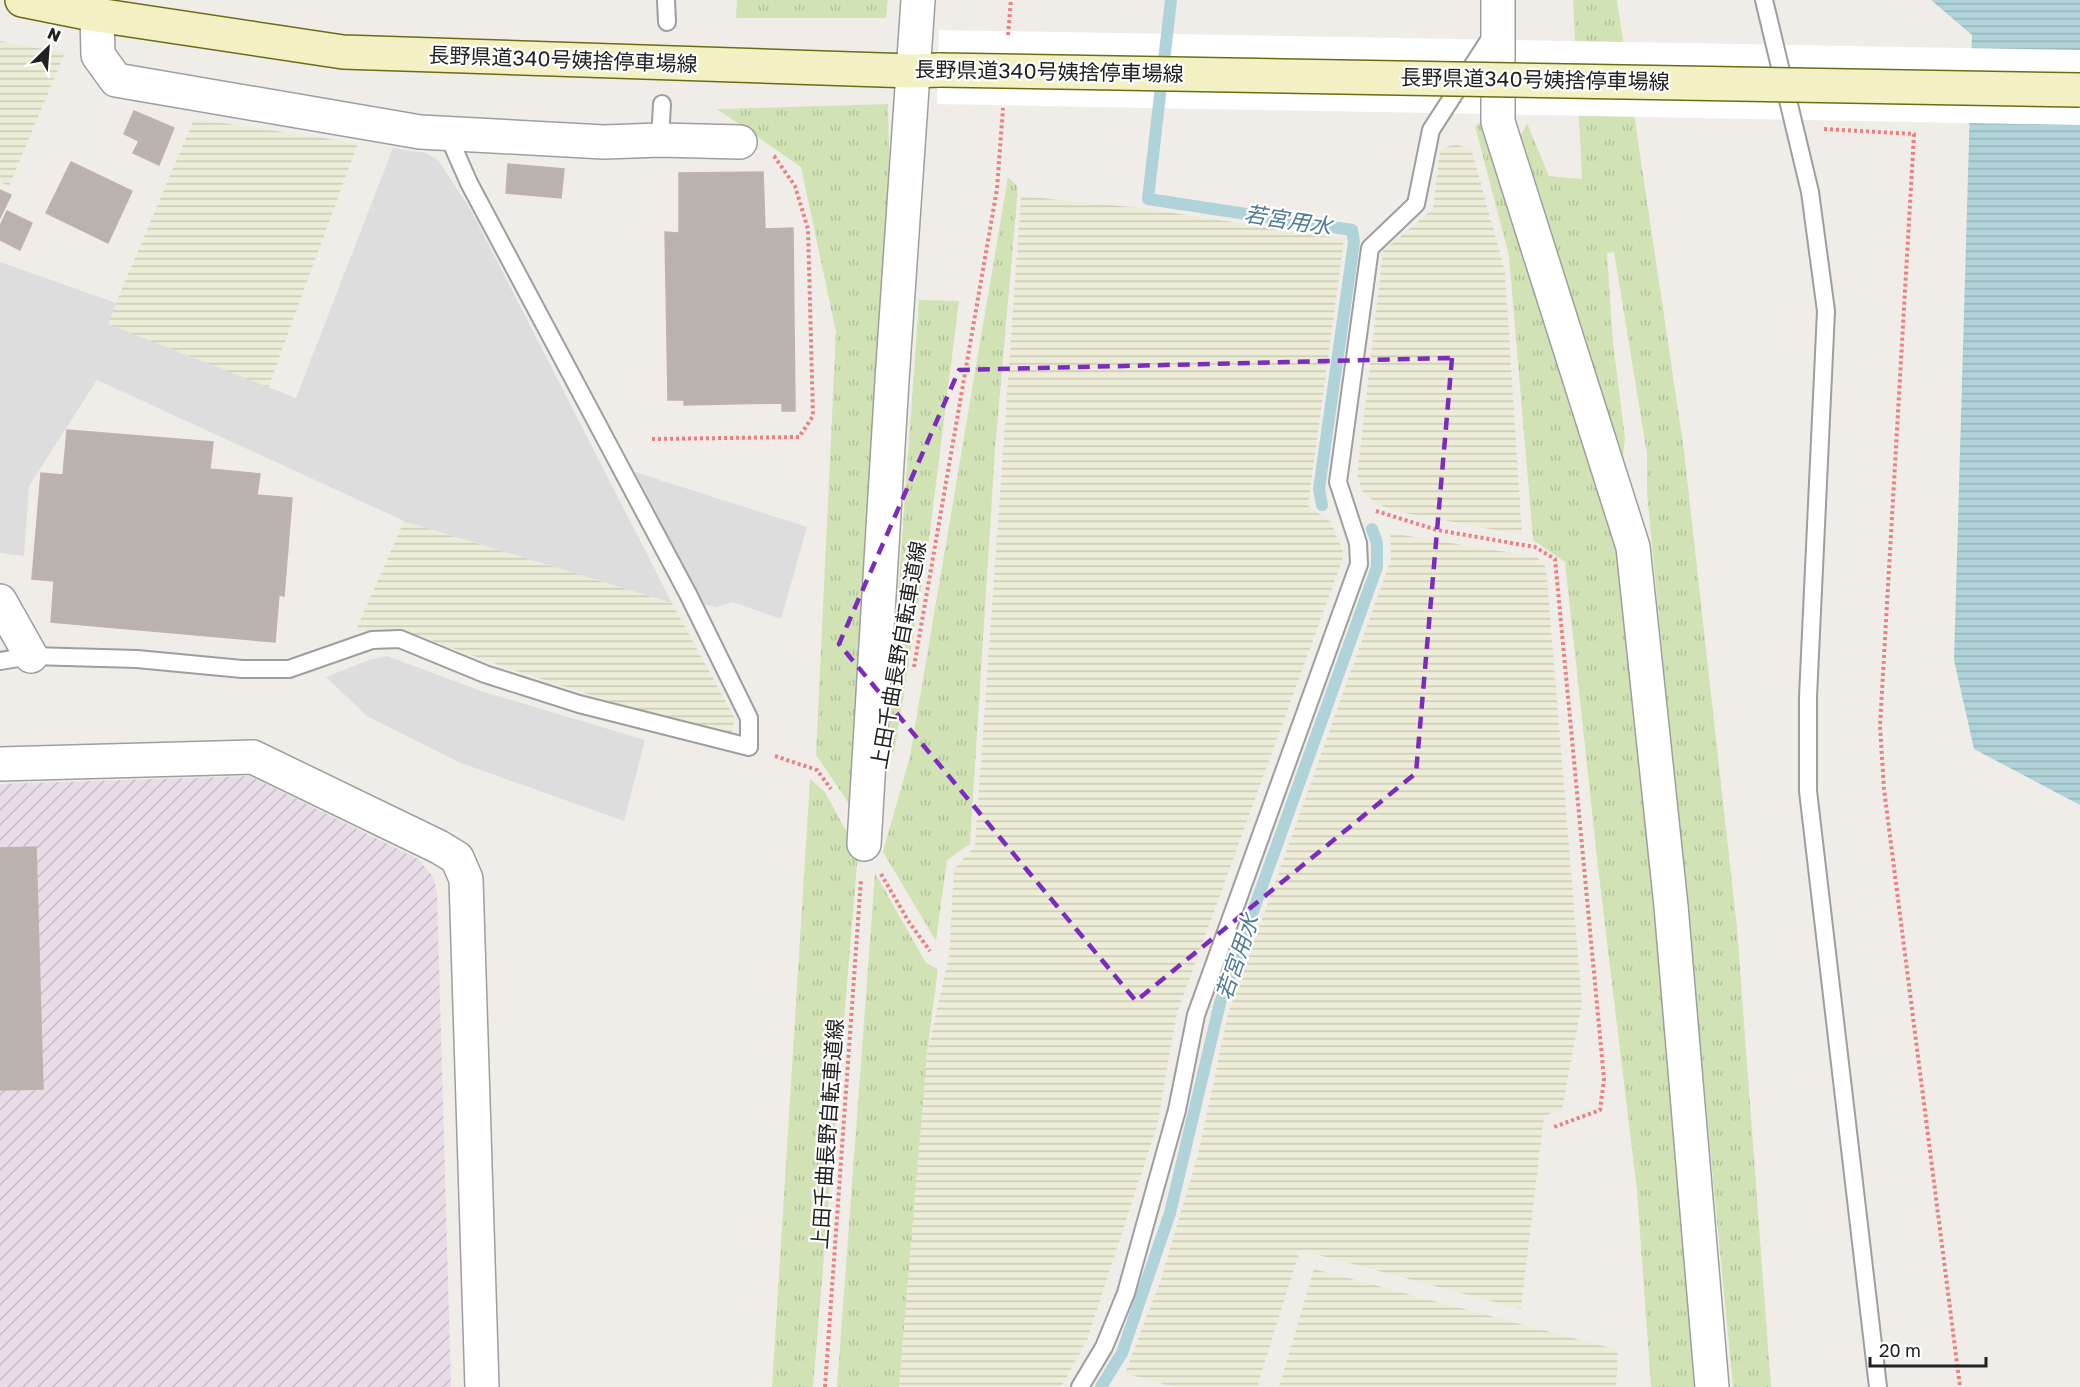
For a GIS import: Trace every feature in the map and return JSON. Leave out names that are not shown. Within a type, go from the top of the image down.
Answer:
[{"type":"main road","name":"長野県道340号姨捨停車場線","points":[[22,0],[99,8],[343,52],[926,70],[2080,90]]},
{"type":"street","points":[[864,844],[926,70],[918,0]]},
{"type":"street","points":[[99,8],[98,55],[116,80],[420,132],[604,142],[660,140],[740,142]]},
{"type":"street","points":[[1498,13],[1498,122],[1633,548],[1671,906],[1712,1387]]},
{"type":"street","points":[[0,602],[16,658]]},
{"type":"street","points":[[0,764],[254,756],[457,858],[466,879],[482,1387]]},
{"type":"lane","points":[[666,0],[667,22]]},
{"type":"lane","points":[[1764,0],[1810,192],[1827,311],[1808,697],[1808,791],[1878,1387]]},
{"type":"lane","points":[[1080,1387],[1104,1347],[1126,1293],[1178,1110],[1196,1015],[1359,564],[1358,543],[1338,482],[1370,248],[1416,204],[1431,130],[1498,13]]},
{"type":"lane","points":[[660,140],[662,104]]},
{"type":"lane","points":[[16,658],[137,659],[242,669],[288,669],[372,640],[400,639],[485,674],[579,704],[749,747],[749,718],[688,594],[470,183],[447,133]]},
{"type":"path","points":[[1008,36],[1011,0]]},
{"type":"path","name":"上田千曲長野自転車道線","points":[[914,667],[997,189],[1003,106]]},
{"type":"path","points":[[1794,127],[1914,134],[1880,726],[1884,789],[1960,1387]]},
{"type":"path","points":[[652,439],[799,437],[813,416],[808,229],[795,186],[774,156],[740,142]]},
{"type":"path","points":[[1344,501],[1437,530],[1534,547],[1555,559],[1604,1079],[1600,1110],[1554,1127]]},
{"type":"path","points":[[749,747],[818,770]]},
{"type":"path","points":[[864,844],[909,922],[930,951]]},
{"type":"path","name":"上田千曲長野自転車道線","points":[[825,1387],[864,844]]},
{"type":"highlighted area","points":[[1452,358],[1416,773],[1136,1001],[839,644],[959,370]]},
{"type":"shaded area","points":[[393,148],[426,153],[438,160],[472,212],[672,603],[404,521],[97,380],[29,486],[24,556],[0,553],[0,262],[116,303],[108,324],[296,398]]},
{"type":"shaded area","points":[[635,472],[807,527],[781,619],[733,602],[716,607],[703,604]]},
{"type":"shaded area","points":[[387,656],[481,691],[645,740],[624,821],[461,763],[367,716],[326,677],[369,660]]},
{"type":"shaded area","points":[[250,776],[418,859],[434,878],[437,893],[451,1387],[0,1387],[0,784]]},
{"type":"green space","points":[[737,0],[888,0],[886,18],[736,18]]},
{"type":"green space","points":[[1573,0],[1617,0],[1684,450],[1737,928],[1771,1387],[1733,1387],[1647,493],[1647,454],[1614,252],[1607,253],[1613,343],[1625,438],[1620,482],[1544,211],[1517,144],[1527,123],[1549,176],[1582,179]]},
{"type":"green space","points":[[0,41],[65,53],[9,186],[0,182]]},
{"type":"green space","points":[[888,104],[890,198],[856,814],[816,755],[836,332],[801,167],[717,109]]},
{"type":"green space","points":[[194,119],[358,143],[268,388],[107,324]]},
{"type":"green space","points":[[1481,122],[1623,565],[1696,1387],[1651,1387],[1637,1191],[1598,867],[1565,562],[1533,540],[1509,256],[1475,126]]},
{"type":"green space","points":[[1456,144],[1472,151],[1505,272],[1522,535],[1406,513],[1382,506],[1364,494],[1357,477],[1383,251],[1433,209],[1440,149]]},
{"type":"green space","points":[[1008,177],[1018,187],[995,450],[970,844],[947,860],[936,941],[883,852],[910,756]]},
{"type":"green space","points":[[1021,196],[1141,208],[1344,239],[1308,506],[1331,522],[1344,555],[1177,1013],[1157,1126],[1087,1340],[1061,1387],[899,1387],[926,1058],[949,956],[954,869],[975,846]]},
{"type":"green space","points":[[919,300],[959,301],[929,539],[894,753],[887,749]]},
{"type":"green space","points":[[404,521],[672,603],[735,719],[731,733],[628,707],[507,668],[403,630],[355,632]]},
{"type":"green space","points":[[1390,533],[1537,557],[1546,567],[1582,1004],[1562,1109],[1544,1116],[1521,1309],[1300,1250],[1257,1387],[1174,1387],[1125,1373],[1160,1282],[1198,1155],[1228,1014],[1391,559]]},
{"type":"green space","points":[[810,779],[825,792],[858,853],[813,1387],[772,1387]]},
{"type":"green space","points":[[875,873],[926,963],[938,969],[927,1053],[899,1387],[837,1387]]},
{"type":"green space","points":[[1314,1269],[1618,1350],[1616,1387],[1279,1387]]},
{"type":"water","points":[[1931,0],[2080,0],[2080,805],[1974,749],[1954,660],[1972,35]]},
{"type":"pier","points":[[939,30],[2080,50],[2080,125],[937,104]]},
{"type":"building","points":[[134,111],[174,128],[159,165],[133,153],[139,141],[124,134]]},
{"type":"building","points":[[71,162],[132,191],[108,243],[46,213]]},
{"type":"building","points":[[508,164],[564,169],[561,198],[506,193]]},
{"type":"building","points":[[763,172],[765,229],[793,228],[795,411],[782,411],[782,403],[684,405],[684,400],[668,400],[665,232],[679,233],[679,173]]},
{"type":"building","points":[[0,190],[11,195],[0,218]]},
{"type":"building","points":[[7,211],[32,223],[20,250],[0,240],[0,226]]},
{"type":"building","points":[[67,430],[213,442],[210,469],[260,474],[257,495],[292,498],[284,596],[279,595],[275,642],[51,622],[54,581],[32,579],[41,473],[63,475]]},
{"type":"building","points":[[36,847],[43,1089],[0,1090],[0,848]]},
{"type":"waterway","name":"若宮用水","points":[[1171,0],[1148,199],[1352,230],[1354,242],[1319,489],[1322,505]]},
{"type":"waterway","name":"若宮用水","points":[[1101,1387],[1122,1353],[1170,1213],[1220,1003],[1377,567],[1377,543],[1372,529]]}]
